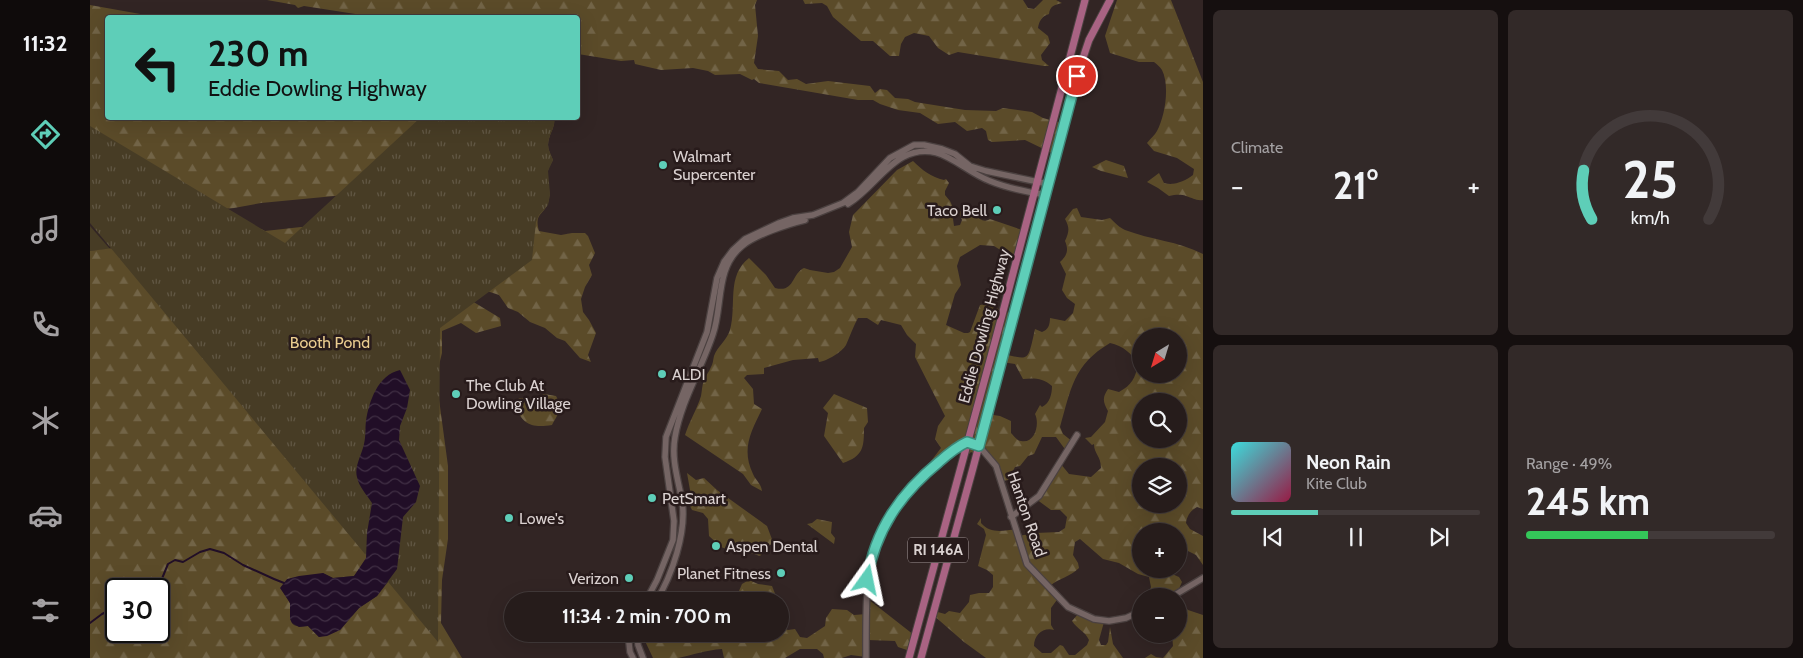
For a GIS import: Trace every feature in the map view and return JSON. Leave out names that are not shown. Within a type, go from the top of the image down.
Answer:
[{"type":"main road","name":"Eddie Dowling Highway","points":[[908,658],[996,338],[1085,0]]},
{"type":"main road","name":"Eddie Dowling Highway","points":[[921,658],[1083,56],[1110,0]]},
{"type":"street","points":[[651,592],[673,540],[674,521],[666,465],[666,437],[707,332],[717,278],[724,262],[733,250],[745,239],[780,223],[793,218],[813,215],[843,203],[858,192],[890,158],[914,145],[942,149],[955,154],[970,166],[986,171],[1048,184]]},
{"type":"street","points":[[660,592],[669,574],[683,522],[682,502],[676,478],[675,437],[686,403],[714,333],[722,280],[728,264],[742,246],[780,227],[837,210],[861,195],[894,163],[914,153],[941,154],[984,179],[1046,195]]},
{"type":"street","points":[[984,179],[986,171]]},
{"type":"street","points":[[1011,517],[1039,496],[1077,435]]},
{"type":"street","points":[[866,658],[867,580],[875,547],[884,525],[898,502],[918,480],[956,446],[967,442],[979,446]]},
{"type":"street","name":"Hanton Road","points":[[979,446],[996,466],[1027,564],[1068,607],[1094,619],[1109,621],[1132,615]]},
{"type":"street","points":[[1186,588],[1203,578]]},
{"type":"street","points":[[629,642],[633,658]]},
{"type":"street","points":[[638,642],[643,658]]},
{"type":"green space","points":[[267,0],[757,0],[755,5],[758,36],[754,63],[758,69],[779,71],[788,80],[797,79],[806,84],[828,81],[870,86],[875,93],[880,89],[887,90],[895,98],[908,99],[915,102],[965,110],[996,111],[1003,108],[1032,112],[1043,118],[1065,124],[1056,155],[1025,140],[992,142],[988,140],[986,131],[982,128],[967,131],[955,122],[938,124],[920,113],[898,110],[873,100],[858,100],[759,83],[740,74],[715,75],[708,71],[693,68],[661,70],[635,64],[634,60],[621,61],[580,54],[580,15],[362,15],[304,6],[298,8],[295,5]]},
{"type":"green space","points":[[803,0],[1023,0],[1028,8],[1034,9],[1043,0],[1056,0],[1062,3],[1051,8],[1049,14],[1043,17],[1038,25],[1038,28],[1048,36],[1050,43],[1041,55],[1042,60],[1049,66],[1044,66],[958,52],[949,55],[938,48],[929,36],[914,33],[905,37],[901,44],[899,56],[890,56],[873,41],[861,41],[833,17],[827,6],[822,3],[805,4]]},
{"type":"green space","points":[[1117,0],[1171,0],[1203,82],[1203,200],[1196,200],[1182,195],[1169,196],[1147,182],[1159,173],[1164,183],[1172,184],[1193,175],[1194,169],[1177,158],[1154,151],[1147,143],[1160,125],[1166,101],[1166,84],[1161,69],[1154,62],[1139,62],[1110,53],[1105,36]]},
{"type":"green space","points":[[90,5],[146,15],[105,15],[105,120],[554,120],[548,145],[553,160],[548,171],[549,199],[538,218],[538,225],[539,231],[561,235],[585,233],[595,253],[589,265],[592,275],[581,299],[583,312],[596,333],[588,355],[591,362],[580,358],[565,341],[557,338],[545,328],[530,322],[518,312],[508,308],[499,295],[484,290],[345,195],[90,222]]},
{"type":"green space","name":"Booth Pond","points":[[418,120],[554,120],[548,145],[553,160],[548,171],[550,194],[548,205],[539,215],[536,222],[532,260],[440,328],[438,642],[90,223],[90,126],[285,243]]},
{"type":"green space","points":[[1106,160],[1124,166],[1128,178],[1092,167]]},
{"type":"green space","points":[[913,161],[931,175],[939,179],[946,179],[949,183],[945,195],[955,212],[954,226],[960,225],[962,220],[960,211],[967,214],[973,213],[972,216],[974,215],[982,220],[990,219],[1025,231],[1017,257],[1005,254],[1001,257],[1002,251],[994,246],[980,245],[960,257],[957,266],[961,285],[955,294],[946,325],[964,333],[970,332],[980,305],[986,304],[1009,313],[998,353],[1022,358],[1028,354],[1035,329],[1042,332],[1048,327],[1050,318],[1065,321],[1073,313],[1075,304],[1067,298],[1062,290],[1066,274],[1060,262],[1066,255],[1067,250],[1065,241],[1068,228],[1065,219],[1073,209],[1077,208],[1081,217],[1102,220],[1110,218],[1125,230],[1184,246],[1203,254],[1203,509],[1197,507],[1192,510],[1186,523],[1132,523],[1132,571],[1119,563],[1103,559],[1080,539],[1075,542],[1073,555],[1079,568],[1050,586],[1059,597],[1051,608],[1051,625],[1054,630],[1043,631],[1037,635],[1034,642],[1034,646],[1042,653],[1051,653],[1060,645],[1063,646],[1069,655],[1075,655],[1087,645],[1089,640],[1072,621],[1079,613],[1104,622],[1099,640],[1101,645],[1106,645],[1108,642],[1110,627],[1113,644],[1123,658],[986,658],[932,614],[934,611],[945,614],[949,611],[960,613],[969,602],[970,595],[989,593],[993,587],[993,575],[978,566],[986,535],[984,529],[977,524],[981,518],[981,523],[988,529],[997,531],[1016,529],[1018,536],[1059,532],[1065,528],[1067,517],[1060,510],[1051,510],[1036,499],[1060,463],[1069,474],[1091,477],[1101,468],[1094,444],[1092,445],[1085,438],[1091,437],[1105,422],[1108,411],[1104,398],[1108,389],[1119,392],[1127,387],[1132,380],[1132,383],[1188,382],[1188,328],[1132,328],[1132,356],[1119,346],[1110,343],[1098,351],[1081,369],[1067,401],[1060,427],[1063,434],[1073,442],[1067,452],[1056,437],[1042,437],[1034,454],[1028,456],[1020,466],[1015,467],[1008,480],[1003,481],[993,459],[981,446],[975,454],[971,452],[963,460],[967,435],[949,455],[934,466],[931,461],[941,448],[935,439],[938,426],[945,416],[915,357],[916,344],[901,325],[881,320],[878,325],[867,318],[858,318],[846,345],[830,358],[819,362],[818,358],[793,360],[764,368],[764,374],[747,375],[744,378],[753,389],[754,404],[762,409],[751,433],[748,457],[749,465],[762,491],[751,485],[743,474],[685,435],[701,396],[703,382],[712,366],[714,356],[730,330],[735,282],[737,273],[742,265],[749,258],[766,275],[775,288],[781,289],[790,285],[797,274],[804,268],[828,273],[834,272],[840,268],[852,247],[849,232],[853,215],[897,170]],"holes":[[[1002,362],[1015,364],[1023,379],[1038,379],[1052,386],[1049,401],[1042,407],[1040,405],[1035,414],[1037,423],[1035,432],[1026,441],[1018,440],[1011,433],[1011,421],[1000,416],[987,414]]]},
{"type":"green space","points":[[90,226],[110,249],[90,251]]},
{"type":"green space","points":[[315,227],[429,275],[500,318],[501,326],[476,333],[461,323],[442,331],[442,353],[436,377],[448,466],[448,539],[442,580],[441,623],[462,658],[90,658],[90,251],[261,229],[265,231]],"holes":[[[371,548],[392,577],[377,596],[359,608],[340,630],[319,637],[308,626],[297,626],[291,621],[291,606],[284,593],[323,573],[333,578],[354,576],[365,562]]]},
{"type":"green space","points":[[544,394],[556,396],[558,400],[559,411],[556,418],[552,425],[539,426],[529,424],[521,417],[515,405],[519,398],[534,399]]},
{"type":"green space","points":[[834,394],[867,408],[868,422],[864,428],[863,446],[855,457],[843,463],[824,436],[828,413],[823,408]]},
{"type":"green space","points":[[687,473],[696,480],[704,478],[717,490],[767,526],[773,542],[760,556],[745,551],[734,552],[721,547],[709,536],[708,519],[703,513],[692,510],[688,502],[690,490]]},
{"type":"green space","points":[[817,519],[832,522],[831,533],[835,538],[834,544],[807,524]]},
{"type":"green space","points":[[1187,524],[1190,529],[1203,536],[1203,565],[1196,555],[1187,550]]},
{"type":"green space","points":[[1149,578],[1180,578],[1182,582],[1179,588],[1151,587]]},
{"type":"green space","points":[[749,580],[758,584],[772,586],[774,592],[736,592],[739,591],[742,584]]},
{"type":"green space","points":[[868,599],[914,635],[910,651],[898,647],[895,641],[868,640],[866,657],[851,655],[842,658],[824,658],[823,654],[817,649],[800,649],[785,658],[724,658],[722,649],[678,658],[653,658],[645,642],[789,642],[789,630],[795,629],[800,637],[807,638],[825,626],[826,618],[832,609],[847,610],[854,615],[867,614]]},
{"type":"green space","points":[[1187,609],[1203,615],[1203,658],[1163,658],[1173,646],[1173,643],[1187,643]]},
{"type":"green space","points":[[1151,654],[1163,658],[1145,658]]},
{"type":"water","name":"Booth Pond","points":[[400,370],[410,390],[407,408],[400,426],[399,440],[420,486],[416,502],[403,517],[397,569],[377,596],[359,608],[340,630],[327,636],[319,637],[308,626],[299,627],[292,623],[290,619],[290,603],[280,588],[287,579],[299,576],[323,573],[333,578],[354,576],[366,558],[367,533],[372,503],[359,484],[356,473],[364,444],[366,421],[372,397],[386,377]]},
{"type":"waterway","points":[[162,578],[168,564],[175,560],[183,562],[200,552],[210,549],[224,553],[243,565],[274,579]]},
{"type":"waterway","points":[[274,579],[284,583]]},
{"type":"waterway","points":[[90,623],[105,612]]},
{"type":"place","name":"Walmart Supercenter","points":[[663,165]]},
{"type":"place","name":"Taco Bell","points":[[997,210]]},
{"type":"place","name":"ALDI","points":[[662,374]]},
{"type":"place","name":"The Club At Dowling Village","points":[[456,394]]},
{"type":"place","name":"PetSmart","points":[[652,498]]},
{"type":"place","name":"Lowe's","points":[[509,518]]},
{"type":"place","name":"Aspen Dental","points":[[716,546]]},
{"type":"place","name":"Planet Fitness","points":[[781,573]]},
{"type":"place","name":"Verizon","points":[[629,578]]},
{"type":"route","points":[[867,580],[875,547],[884,525],[898,502],[918,480],[956,446],[967,442],[979,446],[1077,76]]}]
